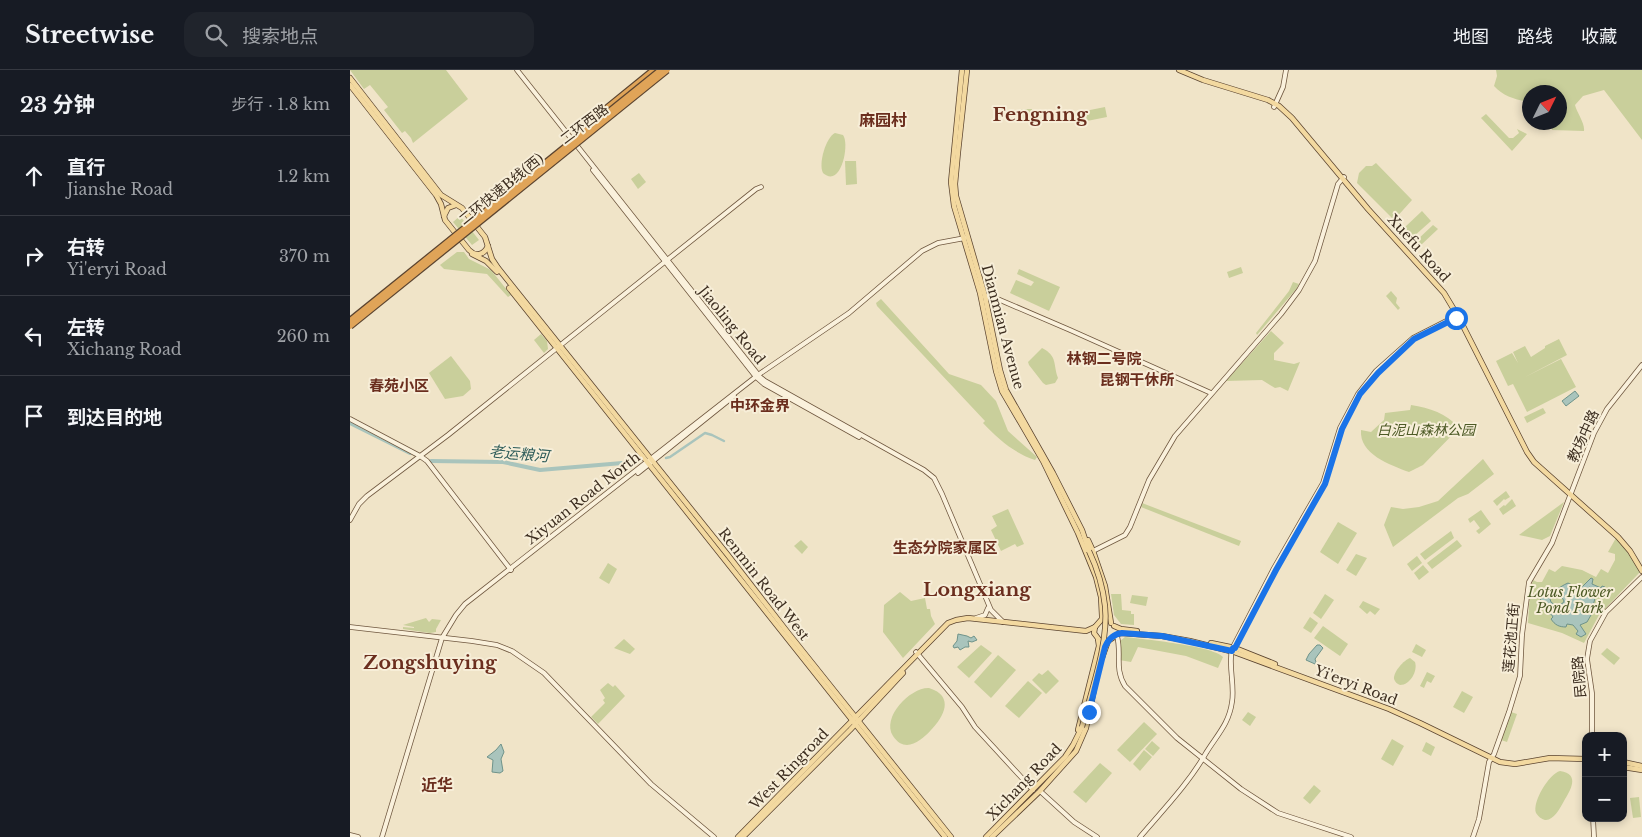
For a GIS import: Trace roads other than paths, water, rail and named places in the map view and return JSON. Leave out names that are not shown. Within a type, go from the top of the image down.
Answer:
[{"type":"highway","points":[[581,132],[657,70]]},
{"type":"highway","points":[[350,320],[657,70]]},
{"type":"highway","name":"二环快速B线(西)","points":[[350,328],[668,70]]},
{"type":"main road","name":"二环西路","points":[[573,144],[581,132],[657,70]]},
{"type":"main road","name":"二环西路","points":[[350,320],[364,312],[573,144],[586,138],[668,70]]},
{"type":"main road","name":"Dianmian Avenue","points":[[962,70],[951,189],[954,206],[984,296],[1006,390],[1044,455],[1095,558],[1105,586],[1112,624]]},
{"type":"main road","name":"Dianmian Avenue","points":[[967,70],[961,109],[955,184],[956,196],[1002,391],[1054,478]]},
{"type":"main road","name":"Xuefu Road","points":[[1179,70],[1203,80],[1262,98],[1275,105],[1292,119],[1444,293],[1460,315],[1530,457],[1544,472],[1618,537],[1632,554],[1642,571]]},
{"type":"main road","points":[[350,78],[440,193],[470,215],[476,215],[573,144]]},
{"type":"main road","points":[[350,85],[436,195],[451,229],[451,235],[350,320]]},
{"type":"main road","points":[[558,346],[496,266],[482,230],[483,223],[573,144]]},
{"type":"main road","points":[[494,202],[494,208],[499,208]]},
{"type":"main road","points":[[453,206],[461,208],[486,240],[487,248],[479,255],[471,252],[446,220],[444,214],[448,208],[453,206]]},
{"type":"main road","points":[[350,328],[445,252],[458,244],[486,260],[493,267],[558,346]]},
{"type":"main road","points":[[440,246],[445,247],[445,252]]},
{"type":"main road","name":"二环西路","points":[[350,328],[364,312]]},
{"type":"main road","name":"Renmin Road West","points":[[558,346],[856,721],[945,837]]},
{"type":"main road","name":"Dianmian Avenue","points":[[1080,531],[1100,588],[1102,616],[1099,622]]},
{"type":"main road","name":"Xichang Road","points":[[986,837],[1078,742],[1105,631],[1105,606],[1102,588],[1091,551]]},
{"type":"main road","points":[[856,721],[917,654],[948,623],[958,619],[974,619],[1090,632],[1104,642],[1111,641],[1116,636],[1112,624],[1107,621],[1099,622],[1090,632],[964,621],[946,627],[917,654]]},
{"type":"main road","name":"Yi'eryi Road","points":[[1112,624],[1121,629],[1148,634]]},
{"type":"main road","points":[[1095,627],[1094,633],[1097,638]]},
{"type":"main road","name":"Yi'eryi Road","points":[[1116,636],[1122,633],[1186,638],[1233,650],[1407,714],[1491,758],[1520,761],[1550,756],[1582,757]]},
{"type":"main road","name":"Xichang Road","points":[[992,837],[1040,791],[1072,756],[1086,728],[1097,666],[1099,646],[1097,638]]},
{"type":"main road","name":"Xichang Road","points":[[1097,666],[1111,641]]},
{"type":"main road","name":"Renmin Road West","points":[[856,721],[951,837]]},
{"type":"main road","name":"West Ringroad","points":[[738,837],[856,721]]},
{"type":"main road","name":"West Ringroad","points":[[743,837],[856,721]]},
{"type":"main road","points":[[1627,763],[1642,766]]},
{"type":"main road","points":[[1627,768],[1642,770]]},
{"type":"street","name":"Jiaoling Road","points":[[516,70],[764,384],[903,460],[926,474],[933,481],[941,494],[988,607],[985,615],[974,619]]},
{"type":"street","points":[[1275,105],[1283,87],[1286,70]]},
{"type":"street","points":[[1091,551],[1122,538],[1128,531],[1149,480],[1173,439],[1281,314],[1299,290],[1315,261],[1336,189],[1343,178]]},
{"type":"street","points":[[350,520],[359,504],[367,496],[756,189],[761,188]]},
{"type":"street","name":"Xiyuan Road North","points":[[383,837],[443,638],[457,616],[510,569],[758,377],[844,318],[913,260],[936,246],[966,239]]},
{"type":"street","points":[[984,296],[990,296],[1043,318],[1211,393]]},
{"type":"street","points":[[1142,837],[1204,760],[1227,726],[1232,714],[1236,689],[1233,650],[1325,484],[1342,429],[1360,394],[1378,373],[1414,339],[1460,315]]},
{"type":"street","name":"教场中路","points":[[1571,495],[1594,433],[1607,409],[1642,365]]},
{"type":"street","points":[[350,419],[427,461],[510,569]]},
{"type":"street","points":[[350,514],[366,495],[420,456]]},
{"type":"street","name":"Jiaoling Road","points":[[903,460],[928,472],[939,486],[990,609],[996,617],[1005,623]]},
{"type":"street","name":"莲花池正街","points":[[1473,837],[1479,819],[1491,758],[1509,712],[1520,676],[1522,636],[1529,582],[1552,543],[1571,495]]},
{"type":"street","name":"民院路","points":[[1592,732],[1592,693],[1587,659],[1590,641],[1606,612],[1642,577]]},
{"type":"street","points":[[350,627],[489,644],[506,648],[536,666],[651,784],[714,837]]},
{"type":"street","points":[[1116,636],[1119,644],[1118,668],[1120,679],[1177,738],[1240,790],[1277,815],[1349,837]]},
{"type":"street","points":[[1111,641],[1117,643],[1116,668],[1119,680],[1124,688],[1177,739],[1204,760]]},
{"type":"street","points":[[917,654],[962,706],[975,726],[1033,790]]},
{"type":"street","points":[[1040,791],[1074,822],[1097,837]]},
{"type":"street","points":[[1593,822],[1594,837]]},
{"type":"street","points":[[350,835],[358,837]]},
{"type":"water","points":[[1575,391],[1579,396],[1566,406],[1562,401]]},
{"type":"water","points":[[1591,578],[1593,579],[1592,584],[1601,588],[1602,586],[1605,587],[1602,593],[1588,588],[1595,598],[1591,615],[1587,622],[1580,625],[1586,634],[1581,637],[1576,634],[1578,631],[1573,625],[1567,624],[1564,627],[1556,624],[1551,619],[1553,617],[1549,614],[1547,606],[1539,604],[1542,597],[1546,594],[1568,583],[1580,589]],"holes":[[[1555,594],[1560,594],[1564,601],[1556,606],[1550,599]]]},
{"type":"water","points":[[958,634],[971,638],[974,636],[977,640],[968,641],[969,647],[960,650],[958,647],[954,648],[953,646],[957,641]]},
{"type":"water","points":[[1317,645],[1323,648],[1315,659],[1315,664],[1306,660]]},
{"type":"water","points":[[501,744],[504,752],[501,759],[503,771],[500,773],[492,772],[493,760],[487,757]]},
{"type":"waterway","name":"老运粮河","points":[[350,423],[410,453]]},
{"type":"waterway","name":"老运粮河","points":[[666,458],[705,433],[724,441]]},
{"type":"waterway","name":"老运粮河","points":[[431,461],[503,462],[540,470],[634,462]]},
{"type":"district","name":"Fengning","points":[[1040,114]]},
{"type":"district","name":"麻园村","points":[[883,120]]},
{"type":"district","name":"林钢二号院","points":[[1104,359]]},
{"type":"district","name":"昆钢干休所","points":[[1137,380]]},
{"type":"district","name":"春苑小区","points":[[399,386]]},
{"type":"district","name":"中环金界","points":[[760,406]]},
{"type":"district","name":"生态分院家属区","points":[[945,548]]},
{"type":"district","name":"Longxiang","points":[[977,589]]},
{"type":"district","name":"Zongshuying","points":[[430,662]]},
{"type":"district","name":"近华","points":[[437,785]]},
{"type":"park label","name":"白泥山森林公园","points":[[1426,430]]},
{"type":"park label","name":"Lotus Flower Pond Park","points":[[1570,600]]}]
